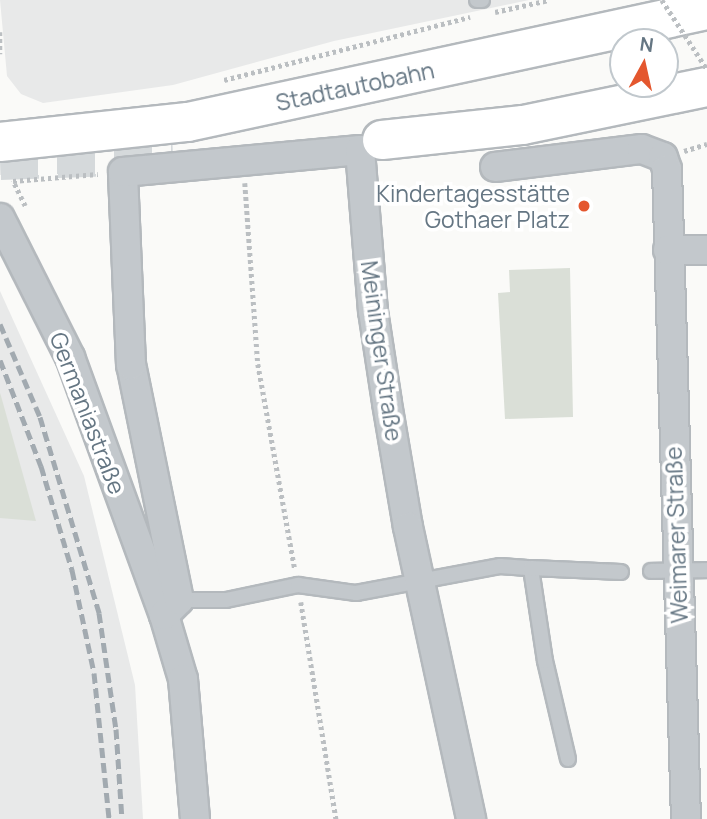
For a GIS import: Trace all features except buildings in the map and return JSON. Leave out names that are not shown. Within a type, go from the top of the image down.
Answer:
[{"type":"highway","name":"Stadtautobahn","points":[[0,142],[188,122],[707,9]]},
{"type":"highway","points":[[382,141],[523,125],[707,87]]},
{"type":"street","name":"Meininger Straße","points":[[123,172],[360,149],[373,311],[420,581],[471,819]]},
{"type":"street","name":"Weimarer Straße","points":[[495,167],[642,149],[663,157],[667,169],[664,571],[686,819]]},
{"type":"street","name":"Germaniastraße","points":[[123,172],[131,365],[183,679],[195,819]]},
{"type":"street","name":"Germaniastraße","points":[[0,218],[71,357],[172,607]]},
{"type":"street","points":[[668,250],[707,250]]},
{"type":"lane","points":[[172,607],[226,600],[298,585],[339,594],[500,566],[621,572]]},
{"type":"lane","points":[[531,568],[545,661],[568,759]]},
{"type":"lane","points":[[664,571],[707,570]]},
{"type":"path","points":[[483,4],[549,0]]},
{"type":"path","points":[[662,0],[707,69]]},
{"type":"path","points":[[211,83],[476,16]]},
{"type":"path","points":[[0,32],[0,54]]},
{"type":"path","points":[[243,161],[258,363],[336,819]]},
{"type":"path","points":[[13,181],[123,172]]},
{"type":"shaded area","points":[[0,0],[529,0],[334,41],[173,85],[43,103],[21,94],[7,76]]},
{"type":"shaded area","points":[[570,268],[573,417],[505,419],[498,293],[510,292],[509,270]]},
{"type":"shaded area","points":[[0,291],[84,476],[135,685],[143,819],[0,819]]},
{"type":"shaded area","points":[[0,393],[1,396],[36,521],[0,518]]},
{"type":"tunnel","points":[[0,161],[173,155]]},
{"type":"railway","points":[[0,324],[40,417],[99,613],[116,729],[122,819]]},
{"type":"railway","points":[[0,360],[41,466],[72,570],[94,673],[109,819]]},
{"type":"place","name":"Kindertagesstätte Gothaer Platz","points":[[584,206]]}]
